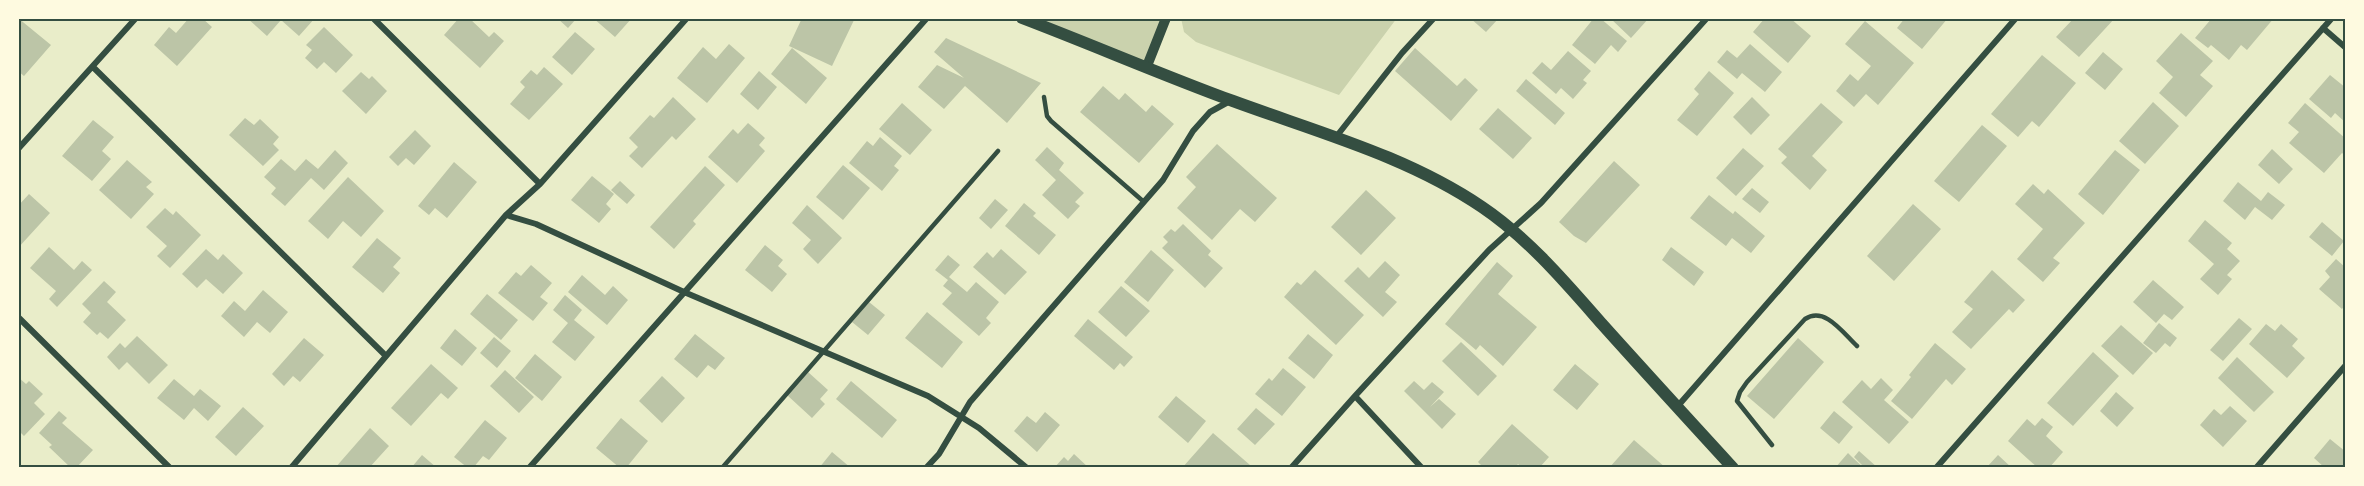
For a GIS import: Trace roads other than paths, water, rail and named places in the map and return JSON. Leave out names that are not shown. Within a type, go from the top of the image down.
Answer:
[{"type":"main road","points":[[1022,18],[1231,100],[1336,137],[1430,177],[1483,207],[1512,230],[1576,294],[1733,468]]},
{"type":"street","points":[[18,149],[136,18]]},
{"type":"street","points":[[373,18],[540,184]]},
{"type":"street","points":[[291,468],[506,215],[540,184],[687,18]]},
{"type":"street","points":[[529,468],[927,18]]},
{"type":"street","points":[[1146,66],[1166,18]]},
{"type":"street","points":[[1336,137],[1402,53],[1434,18]]},
{"type":"street","points":[[1291,468],[1489,250],[1541,203],[1707,18]]},
{"type":"street","points":[[1677,407],[2016,18]]},
{"type":"street","points":[[1936,468],[2332,18]]},
{"type":"street","points":[[2323,28],[2346,48]]},
{"type":"street","points":[[93,67],[386,356]]},
{"type":"street","points":[[926,468],[939,453],[977,394],[1163,180],[1193,130],[1210,112],[1231,100]]},
{"type":"street","points":[[506,215],[536,224],[684,292],[825,350],[928,396],[988,435],[1026,468]]},
{"type":"street","points":[[18,317],[170,468]]},
{"type":"street","points":[[2256,468],[2346,365]]},
{"type":"street","points":[[1354,396],[1422,468]]},
{"type":"lane","points":[[1044,97],[1047,116],[1051,121],[1144,202]]},
{"type":"lane","points":[[722,468],[998,151]]},
{"type":"lane","points":[[1772,445],[1737,401],[1747,382],[1805,319],[1813,314],[1822,315],[1828,319],[1857,346]]}]
